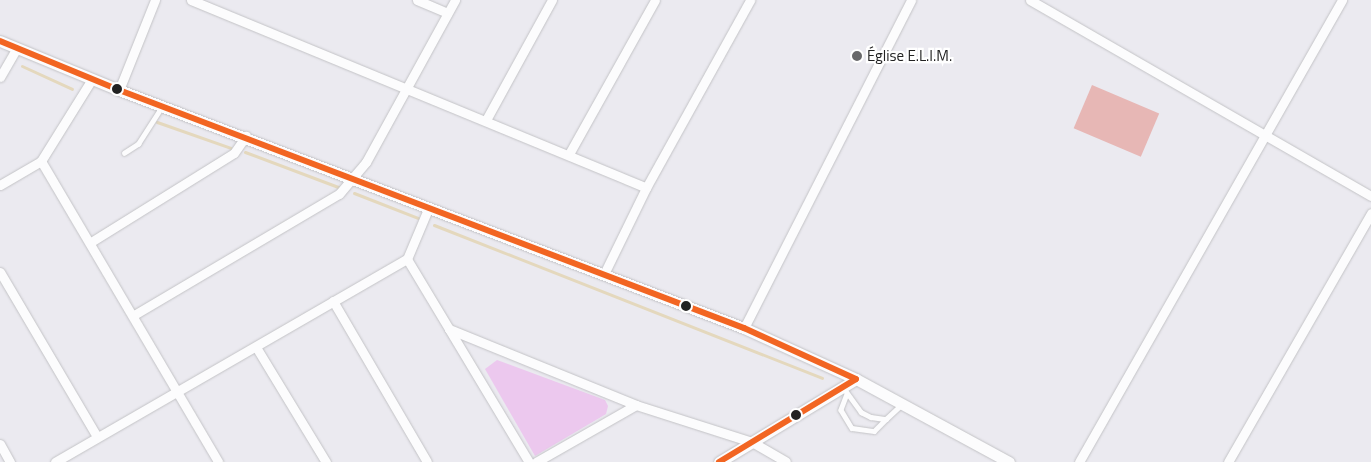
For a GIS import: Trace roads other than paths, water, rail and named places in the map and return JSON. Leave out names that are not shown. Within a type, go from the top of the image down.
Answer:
[{"type":"street","points":[[119,90],[155,0]]},
{"type":"street","points":[[417,0],[448,13]]},
{"type":"street","points":[[134,315],[339,194],[354,180],[408,88],[455,0]]},
{"type":"street","points":[[486,120],[552,0]]},
{"type":"street","points":[[569,154],[655,0]]},
{"type":"street","points":[[604,274],[646,188],[750,0]]},
{"type":"street","points":[[744,328],[911,0]]},
{"type":"street","points":[[1030,0],[1371,196]]},
{"type":"street","points":[[1079,462],[1342,0]]},
{"type":"street","points":[[199,1],[569,154],[646,188]]},
{"type":"street","points":[[0,41],[119,90],[246,136],[428,209],[744,328],[856,379],[903,403],[993,458],[1009,462]]},
{"type":"street","points":[[0,77],[17,48]]},
{"type":"street","points":[[0,185],[41,161],[92,79]]},
{"type":"street","points":[[91,242],[234,153],[246,136]]},
{"type":"street","points":[[41,161],[134,315],[218,462]]},
{"type":"street","points":[[55,462],[407,259],[428,209]]},
{"type":"street","points":[[1228,462],[1371,213]]},
{"type":"street","points":[[407,259],[529,462]]},
{"type":"street","points":[[0,272],[97,437]]},
{"type":"street","points":[[334,301],[427,462]]},
{"type":"street","points":[[449,329],[636,405],[752,442],[786,462]]},
{"type":"street","points":[[256,347],[326,462]]},
{"type":"street","points":[[719,462],[845,390],[856,379]]},
{"type":"street","points":[[536,462],[636,405]]},
{"type":"street","points":[[0,444],[10,462]]},
{"type":"lane","points":[[124,153],[138,144],[147,134],[162,106]]},
{"type":"lane","points":[[845,390],[861,412],[886,419]]},
{"type":"lane","points":[[845,390],[841,410],[852,428],[874,431],[903,403]]},
{"type":"waterway","points":[[22,66],[72,89]]},
{"type":"waterway","points":[[157,122],[231,148]]},
{"type":"waterway","points":[[245,152],[341,188]]},
{"type":"waterway","points":[[354,193],[418,218]]},
{"type":"waterway","points":[[434,225],[822,378]]},
{"type":"place","name":"Église E.L.I.M.","points":[[857,56]]}]
